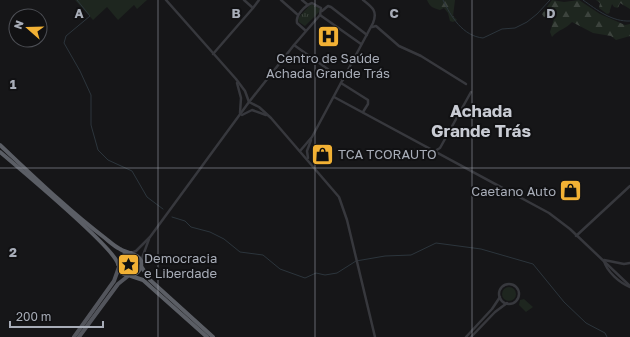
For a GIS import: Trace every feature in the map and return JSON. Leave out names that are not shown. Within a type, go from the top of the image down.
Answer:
[{"type":"highway","points":[[0,145],[92,228],[118,248],[138,256],[150,280],[213,337]]},
{"type":"highway","points":[[0,152],[113,255],[122,273],[143,280],[207,337]]},
{"type":"highway","points":[[118,265],[124,255],[131,253]]},
{"type":"highway","points":[[129,276],[138,272],[141,264]]},
{"type":"main road","points":[[74,337],[114,281],[118,265]]},
{"type":"main road","points":[[79,337],[118,284],[129,276]]},
{"type":"street","points":[[166,0],[236,79],[245,91],[249,102],[259,107],[271,118],[339,197],[345,212],[375,337]]},
{"type":"street","points":[[244,0],[252,8]]},
{"type":"street","points":[[214,54],[259,0]]},
{"type":"street","points":[[281,0],[298,15]]},
{"type":"street","points":[[284,3],[287,0]]},
{"type":"street","points":[[302,0],[308,5]]},
{"type":"street","points":[[310,162],[307,151],[312,137],[361,44],[372,27],[375,11],[363,0]]},
{"type":"street","points":[[306,31],[297,23],[298,15],[308,5],[316,3],[322,11]]},
{"type":"street","points":[[131,253],[136,251],[150,237],[249,102],[322,11],[328,6],[331,7],[367,35]]},
{"type":"street","points":[[320,15],[361,44]]},
{"type":"street","points":[[372,27],[376,26],[399,46],[422,56],[466,84]]},
{"type":"street","points":[[294,45],[368,100],[368,104],[362,112]]},
{"type":"street","points":[[236,79],[242,98],[239,116]]},
{"type":"street","points":[[435,151],[440,148],[471,92]]},
{"type":"street","points":[[334,97],[549,213],[604,260],[630,286]]},
{"type":"street","points":[[239,116],[248,111],[256,110],[271,118]]},
{"type":"street","points":[[300,151],[312,137]]},
{"type":"street","points":[[576,236],[630,186]]},
{"type":"street","points":[[141,264],[150,237]]},
{"type":"street","points":[[604,260],[624,264],[630,263]]},
{"type":"street","points":[[466,337],[492,309],[500,296],[500,290],[504,286],[510,284],[516,287],[519,292],[518,298],[514,302],[507,303],[495,312],[471,337]]},
{"type":"street","points":[[500,296],[503,301],[507,303]]},
{"type":"green space","points":[[75,0],[147,0],[137,9],[134,5],[118,20],[107,7],[93,20]]},
{"type":"green space","points":[[427,0],[455,0],[453,16],[457,20],[453,22],[450,21],[448,13],[444,8],[440,10],[434,8]]},
{"type":"green space","points":[[552,0],[564,2],[579,0],[600,14],[625,25],[630,24],[630,36],[616,40],[611,36],[593,33],[572,22],[552,37],[550,32],[556,12],[544,17],[542,14]]},
{"type":"green space","points":[[596,0],[630,0],[630,9],[620,3],[618,8],[614,7],[612,4],[609,13],[607,14],[599,8],[600,3]]},
{"type":"green space","points":[[311,4],[319,8],[320,11],[305,26],[299,22],[298,18]]},
{"type":"green space","points":[[130,255],[136,258],[139,264],[136,270],[130,273],[124,270],[121,264],[124,258]]},
{"type":"green space","points":[[506,287],[512,287],[516,291],[516,297],[512,301],[506,301],[502,297],[502,291]]},
{"type":"green space","points":[[524,299],[533,307],[526,312],[519,305],[520,300]]},
{"type":"waterway","points":[[77,0],[90,16],[66,36],[64,43],[80,71],[91,95],[91,125],[98,150],[108,160],[132,171],[147,197],[163,209]]},
{"type":"waterway","points":[[443,0],[458,25],[469,34],[483,38],[502,29],[515,28],[527,22],[550,0]]},
{"type":"waterway","points":[[583,0],[599,11],[617,20],[630,21]]},
{"type":"waterway","points":[[172,217],[185,221],[191,227],[210,232],[224,239],[240,252],[263,255],[280,269],[305,278],[316,273],[325,275],[337,273],[356,261],[385,256],[411,255],[436,243],[481,249],[533,264],[564,302],[586,323],[605,333],[607,337]]},
{"type":"place","name":"Centro de Saúde Achada Grande Trás","points":[[328,36]]},
{"type":"place","name":"TCA TCORAUTO","points":[[323,154]]},
{"type":"place","name":"Caetano Auto","points":[[571,191]]},
{"type":"place","name":"Democracia e Liberdade","points":[[129,265]]},
{"type":"district","name":"Achada Grande Trás","points":[[481,120]]}]
